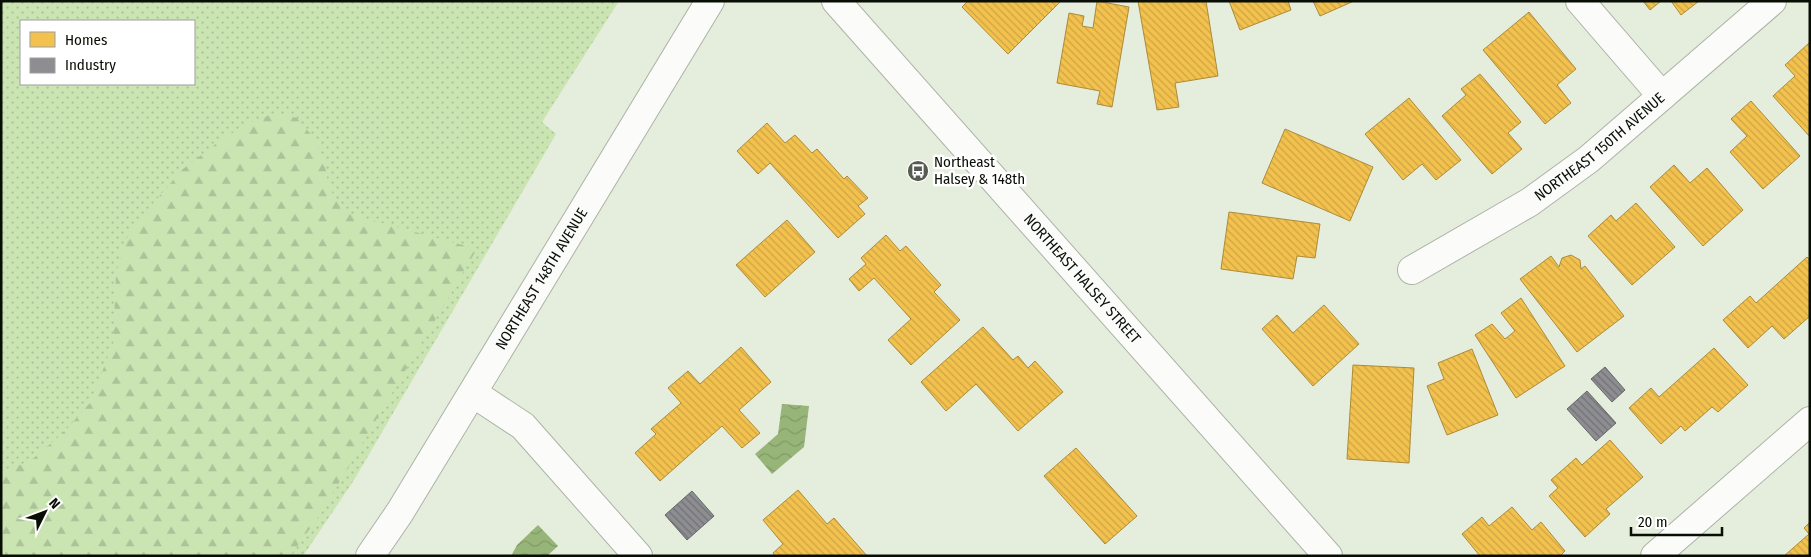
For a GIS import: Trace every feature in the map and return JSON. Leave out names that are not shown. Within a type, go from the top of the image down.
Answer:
[{"type":"main road","name":"NORTHEAST 148TH AVENUE","points":[[370,556],[400,512],[710,1]]},
{"type":"main road","name":"NORTHEAST HALSEY STREET","points":[[836,1],[1328,556]]},
{"type":"main road","points":[[1580,1],[1662,96]]},
{"type":"main road","name":"NORTHEAST 150TH AVENUE","points":[[1412,270],[1530,202],[1589,159],[1772,1]]},
{"type":"main road","points":[[472,393],[523,426],[638,556]]},
{"type":"main road","points":[[1655,556],[1810,421]]},
{"type":"green space","points":[[1,1],[619,1],[542,122],[556,134],[354,480],[303,556],[1,556]]},
{"type":"green space","points":[[275,113],[297,118],[315,139],[324,160],[329,188],[346,213],[477,249],[320,515],[290,556],[1,556],[1,471],[29,462],[63,433],[90,403],[113,344],[116,274],[124,242],[148,209],[183,169],[221,140],[249,123]]},
{"type":"water","points":[[782,404],[809,406],[804,447],[772,474],[755,454],[778,434]]},
{"type":"water","points":[[538,525],[558,546],[547,556],[511,556],[517,545]]},
{"type":"building: Homes","points":[[968,1],[1061,1],[1008,54],[962,7]]},
{"type":"building: Homes","points":[[1097,1],[1129,7],[1112,107],[1097,104],[1100,91],[1057,83],[1069,13],[1084,16],[1082,26],[1093,28]]},
{"type":"building: Homes","points":[[1138,1],[1206,1],[1218,76],[1175,83],[1179,107],[1157,110]]},
{"type":"building: Homes","points":[[1229,1],[1288,1],[1291,10],[1240,30]]},
{"type":"building: Homes","points":[[1313,1],[1354,1],[1320,16]]},
{"type":"building: Homes","points":[[1643,1],[1661,1],[1650,10]]},
{"type":"building: Homes","points":[[1671,1],[1699,1],[1681,15]]},
{"type":"building: Homes","points":[[1529,12],[1576,69],[1557,85],[1571,103],[1545,124],[1483,50]]},
{"type":"building: Homes","points":[[1809,43],[1810,137],[1773,96],[1795,76],[1785,65]]},
{"type":"building: Homes","points":[[1480,74],[1521,122],[1508,133],[1522,149],[1492,174],[1442,116],[1466,95],[1461,89]]},
{"type":"building: Homes","points":[[1409,98],[1461,160],[1436,180],[1422,164],[1403,180],[1365,134]]},
{"type":"building: Homes","points":[[1751,101],[1800,156],[1763,189],[1730,152],[1747,136],[1731,119]]},
{"type":"building: Homes","points":[[767,123],[785,143],[795,135],[812,153],[817,149],[844,179],[847,176],[868,198],[858,206],[865,214],[838,238],[770,163],[758,174],[737,151]]},
{"type":"building: Homes","points":[[1285,129],[1373,167],[1350,221],[1262,183]]},
{"type":"building: Homes","points":[[1674,165],[1690,183],[1707,168],[1743,210],[1703,246],[1650,187]]},
{"type":"building: Homes","points":[[1636,203],[1675,247],[1632,285],[1588,236],[1611,215],[1616,221]]},
{"type":"building: Homes","points":[[1229,212],[1320,224],[1315,258],[1297,256],[1293,279],[1221,269]]},
{"type":"building: Homes","points":[[787,220],[815,252],[765,297],[736,265]]},
{"type":"building: Homes","points":[[886,235],[900,251],[906,246],[941,285],[934,292],[960,320],[911,365],[888,340],[911,319],[874,278],[859,291],[849,279],[866,264],[861,258]]},
{"type":"building: Homes","points":[[1571,255],[1580,260],[1581,269],[1585,266],[1624,316],[1577,352],[1520,279],[1551,256],[1559,267],[1562,258]]},
{"type":"building: Homes","points":[[1807,257],[1810,260],[1810,316],[1784,339],[1772,326],[1748,348],[1723,320],[1750,296],[1756,303]]},
{"type":"building: Homes","points":[[1521,298],[1565,366],[1516,398],[1475,335],[1492,324],[1505,339],[1515,331],[1501,313]]},
{"type":"building: Homes","points":[[1324,305],[1359,344],[1313,386],[1262,329],[1277,315],[1293,333]]},
{"type":"building: Homes","points":[[983,327],[1013,360],[1018,356],[1028,368],[1035,361],[1063,392],[1018,431],[976,384],[946,411],[921,382]]},
{"type":"building: Homes","points":[[741,347],[771,382],[739,410],[760,433],[742,448],[722,426],[660,481],[635,453],[656,434],[651,429],[681,403],[668,388],[688,371],[700,384]]},
{"type":"building: Homes","points":[[1714,348],[1748,385],[1718,412],[1712,407],[1685,431],[1681,426],[1661,444],[1629,408],[1651,388],[1659,397]]},
{"type":"building: Homes","points":[[1472,349],[1498,415],[1447,435],[1427,386],[1444,379],[1438,363]]},
{"type":"building: Homes","points":[[1353,365],[1414,368],[1409,463],[1347,459]]},
{"type":"building: Homes","points":[[1610,440],[1643,477],[1606,509],[1610,514],[1585,537],[1549,496],[1558,488],[1551,480],[1576,458],[1582,465]]},
{"type":"building: Homes","points":[[1076,448],[1137,516],[1105,544],[1044,476]]},
{"type":"building: Homes","points":[[798,490],[827,524],[834,518],[867,556],[775,556],[773,553],[783,544],[763,520]]},
{"type":"building: Homes","points":[[1512,507],[1532,530],[1541,522],[1565,551],[1560,556],[1480,556],[1462,534],[1482,517],[1489,526]]},
{"type":"building: Homes","points":[[1810,522],[1810,556],[1784,556],[1809,534],[1804,528]]},
{"type":"building: Industry","points":[[1605,367],[1625,390],[1612,402],[1591,379]]},
{"type":"building: Industry","points":[[1587,391],[1616,423],[1596,441],[1567,409]]},
{"type":"building: Industry","points":[[692,491],[714,516],[687,540],[665,515]]},
{"type":"place","name":"Northeast Halsey & 148th","points":[[918,171]]}]
